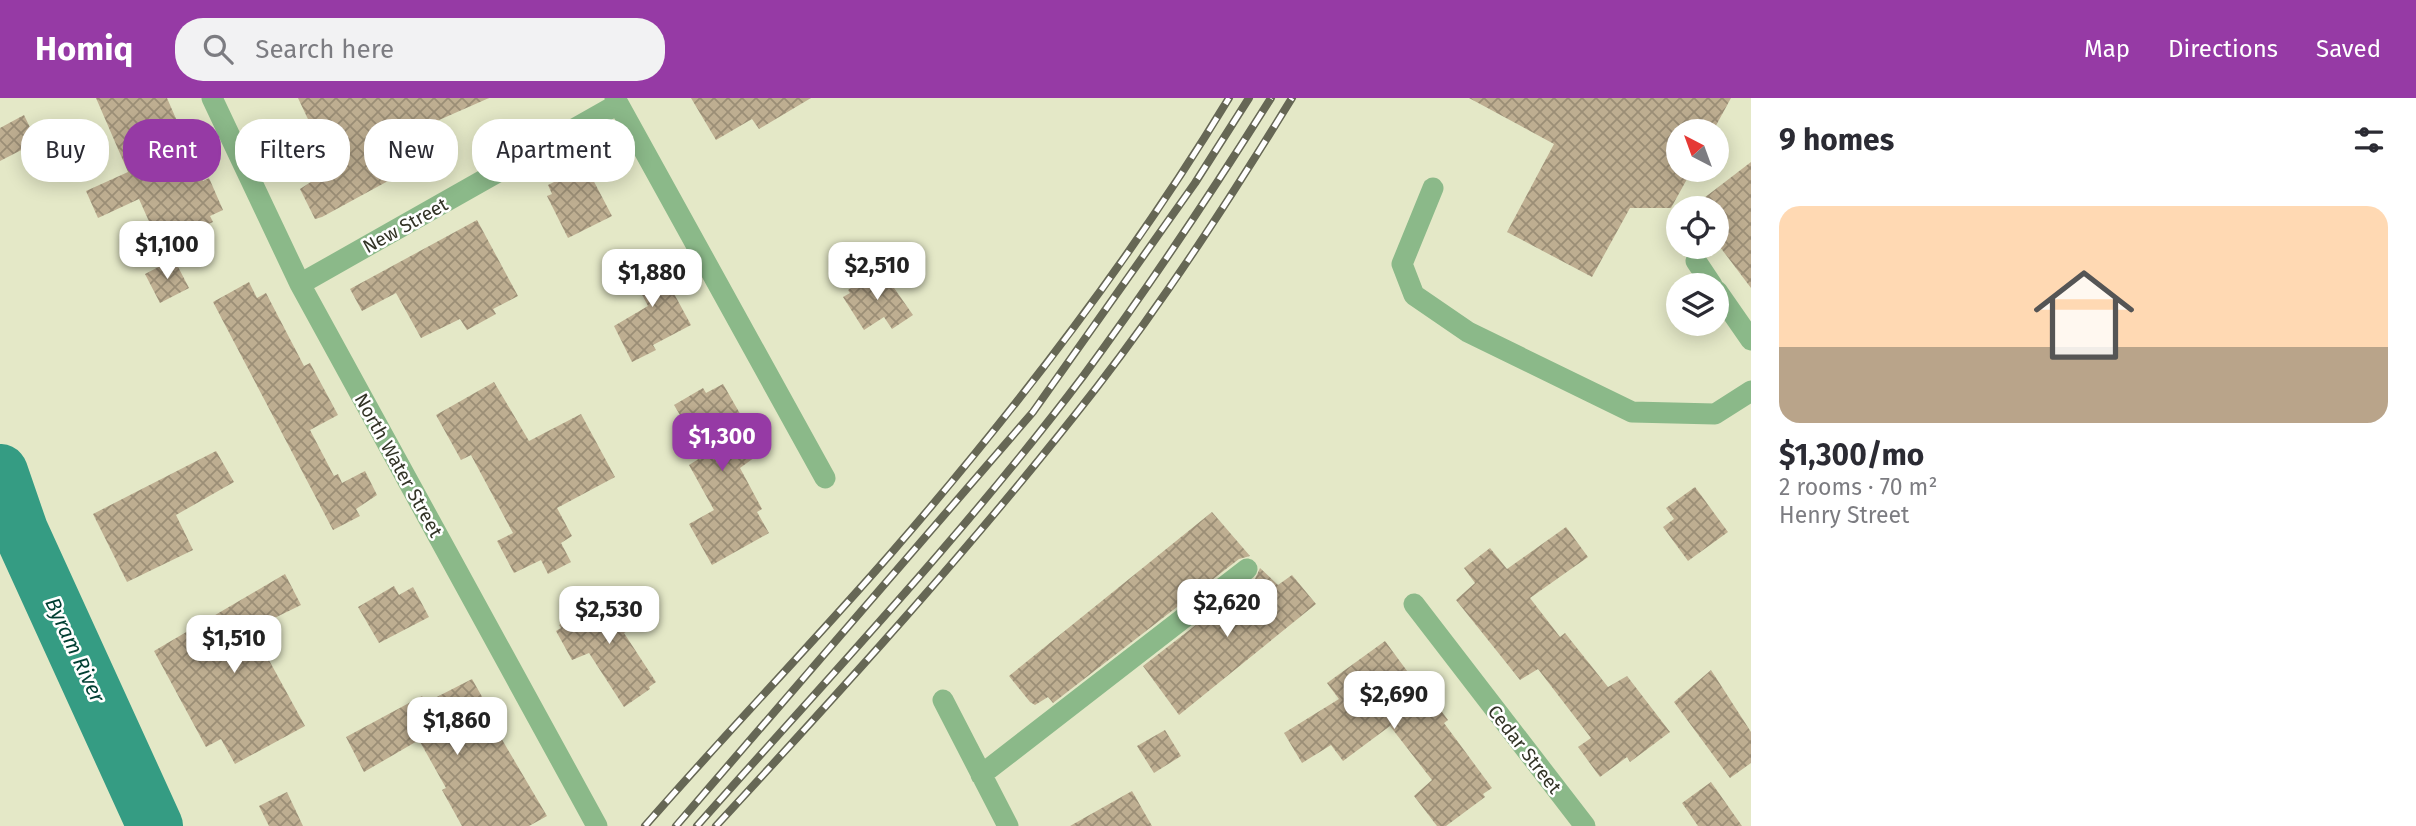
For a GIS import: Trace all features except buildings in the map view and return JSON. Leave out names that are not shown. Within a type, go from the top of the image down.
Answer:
[{"type":"street","name":"North Water Street","points":[[212,98],[300,284],[597,826]]},
{"type":"street","name":"New Street","points":[[300,284],[617,101]]},
{"type":"street","points":[[617,101],[825,478]]},
{"type":"street","points":[[1433,188],[1402,264],[1414,295],[1468,332],[1632,412],[1715,414],[1751,391]]},
{"type":"street","points":[[1696,261],[1704,273]]},
{"type":"street","points":[[1729,308],[1751,340]]},
{"type":"street","points":[[981,775],[1247,569]]},
{"type":"street","name":"Cedar Street","points":[[1414,604],[1585,826]]},
{"type":"street","points":[[943,700],[1008,826]]},
{"type":"waterway","name":"Byram River","points":[[0,472],[20,530],[155,826]]},
{"type":"railway","points":[[645,826],[862,586],[984,443],[1112,275],[1229,98]]},
{"type":"railway","points":[[676,826],[1033,412],[1195,183],[1249,98]]},
{"type":"railway","points":[[697,826],[944,548],[1039,434],[1157,273],[1271,98]]},
{"type":"railway","points":[[716,826],[863,665],[1052,444],[1149,317],[1292,98]]}]
